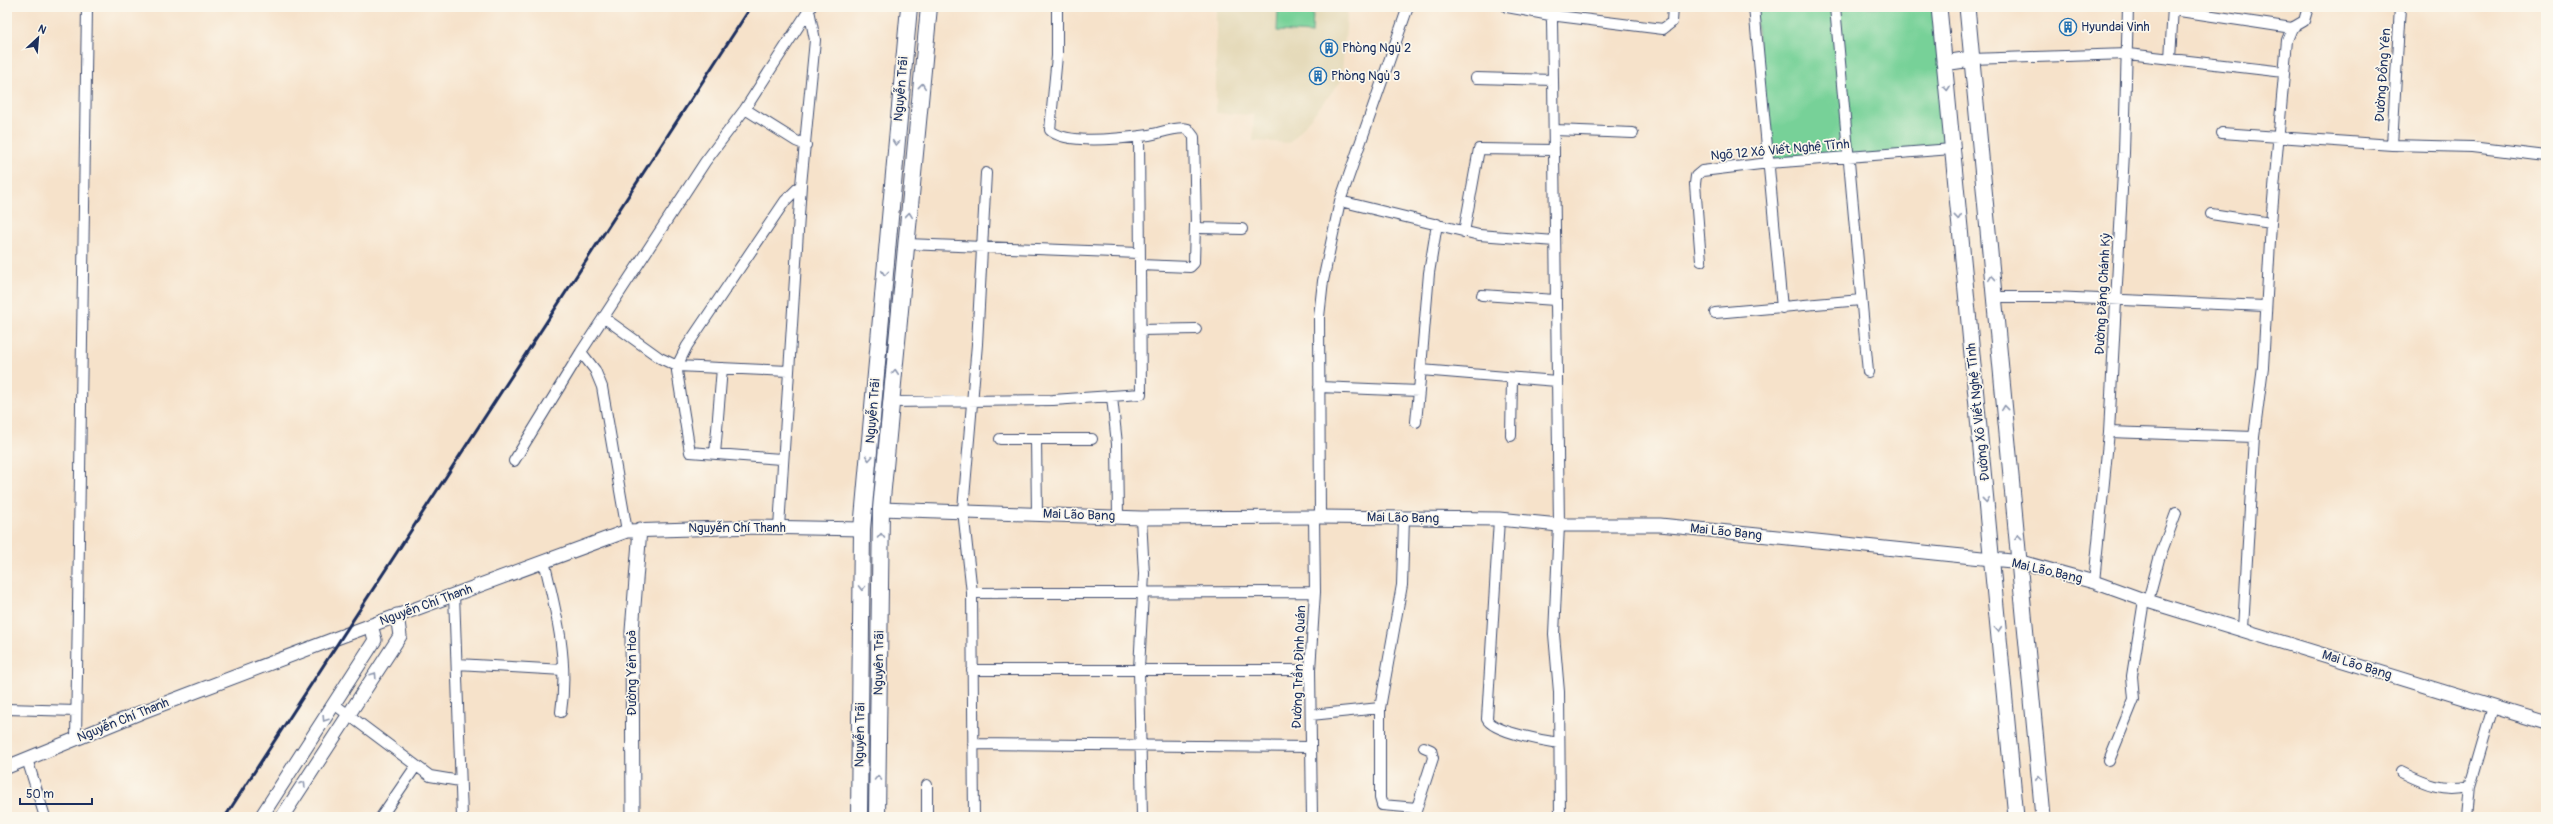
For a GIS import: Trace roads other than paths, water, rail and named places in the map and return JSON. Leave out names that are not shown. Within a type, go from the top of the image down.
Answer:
[{"type":"main road","name":"Nguyễn Trãi","points":[[859,817],[862,529],[909,7]]},
{"type":"main road","name":"Nguyễn Trãi","points":[[881,509],[929,7]]},
{"type":"main road","name":"Đường Xô Viết Nghệ Tĩnh","points":[[1939,7],[2016,817]]},
{"type":"main road","name":"Đường Xô Viết Nghệ Tĩnh","points":[[1967,7],[1994,297],[2021,562],[2043,817]]},
{"type":"main road","points":[[1944,63],[1971,59]]},
{"type":"main road","points":[[862,529],[881,509]]},
{"type":"main road","name":"Nguyên Trãi","points":[[877,817],[881,509]]},
{"type":"street","points":[[76,739],[87,7]]},
{"type":"street","points":[[1057,7],[1057,56],[1050,130],[1056,135],[1065,137],[1139,136],[1184,128],[1192,132],[1195,224],[1194,263],[1190,267],[1140,265]]},
{"type":"street","name":"Đường Trần Đình Quán","points":[[1312,817],[1309,747],[1311,715],[1310,670],[1315,592],[1321,293],[1340,201],[1408,7]]},
{"type":"street","points":[[1507,7],[1550,11],[1663,28],[1672,22],[1673,7]]},
{"type":"street","points":[[1754,7],[1782,308]]},
{"type":"street","points":[[1835,7],[1850,157],[1868,372]]},
{"type":"street","name":"Đường Đặng Chánh Kỷ","points":[[2094,582],[2109,432],[2128,54],[2128,7]]},
{"type":"street","points":[[2243,630],[2254,437],[2263,367],[2265,306],[2271,223],[2287,40],[2292,28],[2304,21],[2308,7]]},
{"type":"street","name":"Đường Đồng Yên","points":[[2392,145],[2400,7]]},
{"type":"street","points":[[514,461],[603,317],[705,162],[745,109],[810,8]]},
{"type":"street","points":[[778,527],[801,185],[815,40],[810,8]]},
{"type":"street","points":[[2170,59],[2173,9],[2292,28]]},
{"type":"street","points":[[1550,11],[1552,21],[1554,130],[1553,150],[1559,525],[1554,634],[1559,692],[1560,817]]},
{"type":"street","points":[[1971,59],[2128,54],[2284,72]]},
{"type":"street","points":[[1476,78],[1553,80]]},
{"type":"street","points":[[745,109],[796,141],[806,145]]},
{"type":"street","points":[[1554,130],[1633,132]]},
{"type":"street","points":[[2222,134],[2392,145],[2472,147],[2546,156]]},
{"type":"street","points":[[892,402],[971,402],[1112,397],[1138,395],[1142,392],[1139,253],[1139,136]]},
{"type":"street","points":[[1464,232],[1479,148],[1553,150]]},
{"type":"street","name":"Ngõ 12 Xô Viết Nghệ Tĩnh","points":[[1701,261],[1694,184],[1696,176],[1705,170],[1769,163],[1952,149]]},
{"type":"street","points":[[974,817],[972,593],[963,510],[971,402],[978,344],[981,247],[986,173]]},
{"type":"street","points":[[782,459],[694,454],[688,449],[677,366],[687,346],[785,201],[801,185]]},
{"type":"street","points":[[1340,201],[1437,224],[1464,232],[1498,238],[1555,241]]},
{"type":"street","points":[[2211,214],[2271,223]]},
{"type":"street","points":[[1195,224],[1200,228],[1242,229]]},
{"type":"street","points":[[1416,422],[1429,273],[1437,224]]},
{"type":"street","points":[[906,244],[1139,253]]},
{"type":"street","points":[[1482,295],[1555,300]]},
{"type":"street","points":[[1994,297],[2116,299],[2265,306]]},
{"type":"street","points":[[1715,313],[1861,300]]},
{"type":"street","points":[[603,317],[660,358],[677,366],[788,371]]},
{"type":"street","points":[[1140,330],[1196,329]]},
{"type":"street","points":[[581,352],[595,370],[602,388],[634,530]]},
{"type":"street","points":[[715,454],[722,368]]},
{"type":"street","points":[[1421,370],[1557,381]]},
{"type":"street","points":[[1511,436],[1512,378]]},
{"type":"street","points":[[1319,387],[1419,391]]},
{"type":"street","points":[[1112,397],[1117,444],[1118,516]]},
{"type":"street","points":[[2109,432],[2254,437]]},
{"type":"street","points":[[1000,439],[1092,439]]},
{"type":"street","points":[[1036,439],[1037,513]]},
{"type":"street","name":"Mai Lão Bạng","points":[[881,509],[963,510],[1142,518],[1317,517],[1499,519],[1559,525],[1660,525],[2021,562],[2094,582],[2146,600],[2546,723]]},
{"type":"street","points":[[2109,762],[2134,699],[2132,676],[2146,600],[2158,559],[2176,513]]},
{"type":"street","points":[[1142,518],[1142,594],[1139,669],[1142,746],[1142,817]]},
{"type":"street","points":[[1404,518],[1402,585],[1380,708],[1380,798],[1382,805],[1416,813],[1433,758],[1431,750],[1424,746]]},
{"type":"street","points":[[1499,519],[1487,719],[1491,724],[1520,735],[1559,743]]},
{"type":"street","name":"Nguyễn Chí Thanh","points":[[7,767],[371,625],[544,561],[634,530],[778,527],[862,529]]},
{"type":"street","name":"Đường Yên Hoà","points":[[633,817],[632,631],[634,530]]},
{"type":"street","points":[[544,561],[559,620],[563,670],[561,712]]},
{"type":"street","points":[[972,593],[1142,594],[1315,592]]},
{"type":"street","points":[[454,594],[462,817]]},
{"type":"street","points":[[282,817],[400,636],[397,616]]},
{"type":"street","points":[[261,817],[375,640],[371,625]]},
{"type":"street","points":[[457,664],[563,670]]},
{"type":"street","points":[[972,670],[1310,670]]},
{"type":"street","points":[[334,704],[430,776],[460,781]]},
{"type":"street","points":[[2467,817],[2470,786],[2494,707]]},
{"type":"street","points":[[1311,715],[1380,708]]},
{"type":"street","points":[[7,709],[76,711]]},
{"type":"street","points":[[973,744],[1309,747]]},
{"type":"street","points":[[27,759],[45,817]]},
{"type":"street","points":[[381,817],[416,766]]},
{"type":"street","points":[[2401,772],[2437,788],[2450,789],[2470,786]]},
{"type":"street","points":[[927,785],[927,817]]},
{"type":"railway","points":[[225,817],[751,7]]},
{"type":"place","name":"Hyundai Vinh","points":[[2068,27]]},
{"type":"place","name":"Phòng Ngủ 2","points":[[1329,48]]},
{"type":"place","name":"Phòng Ngủ 3","points":[[1318,76]]}]
